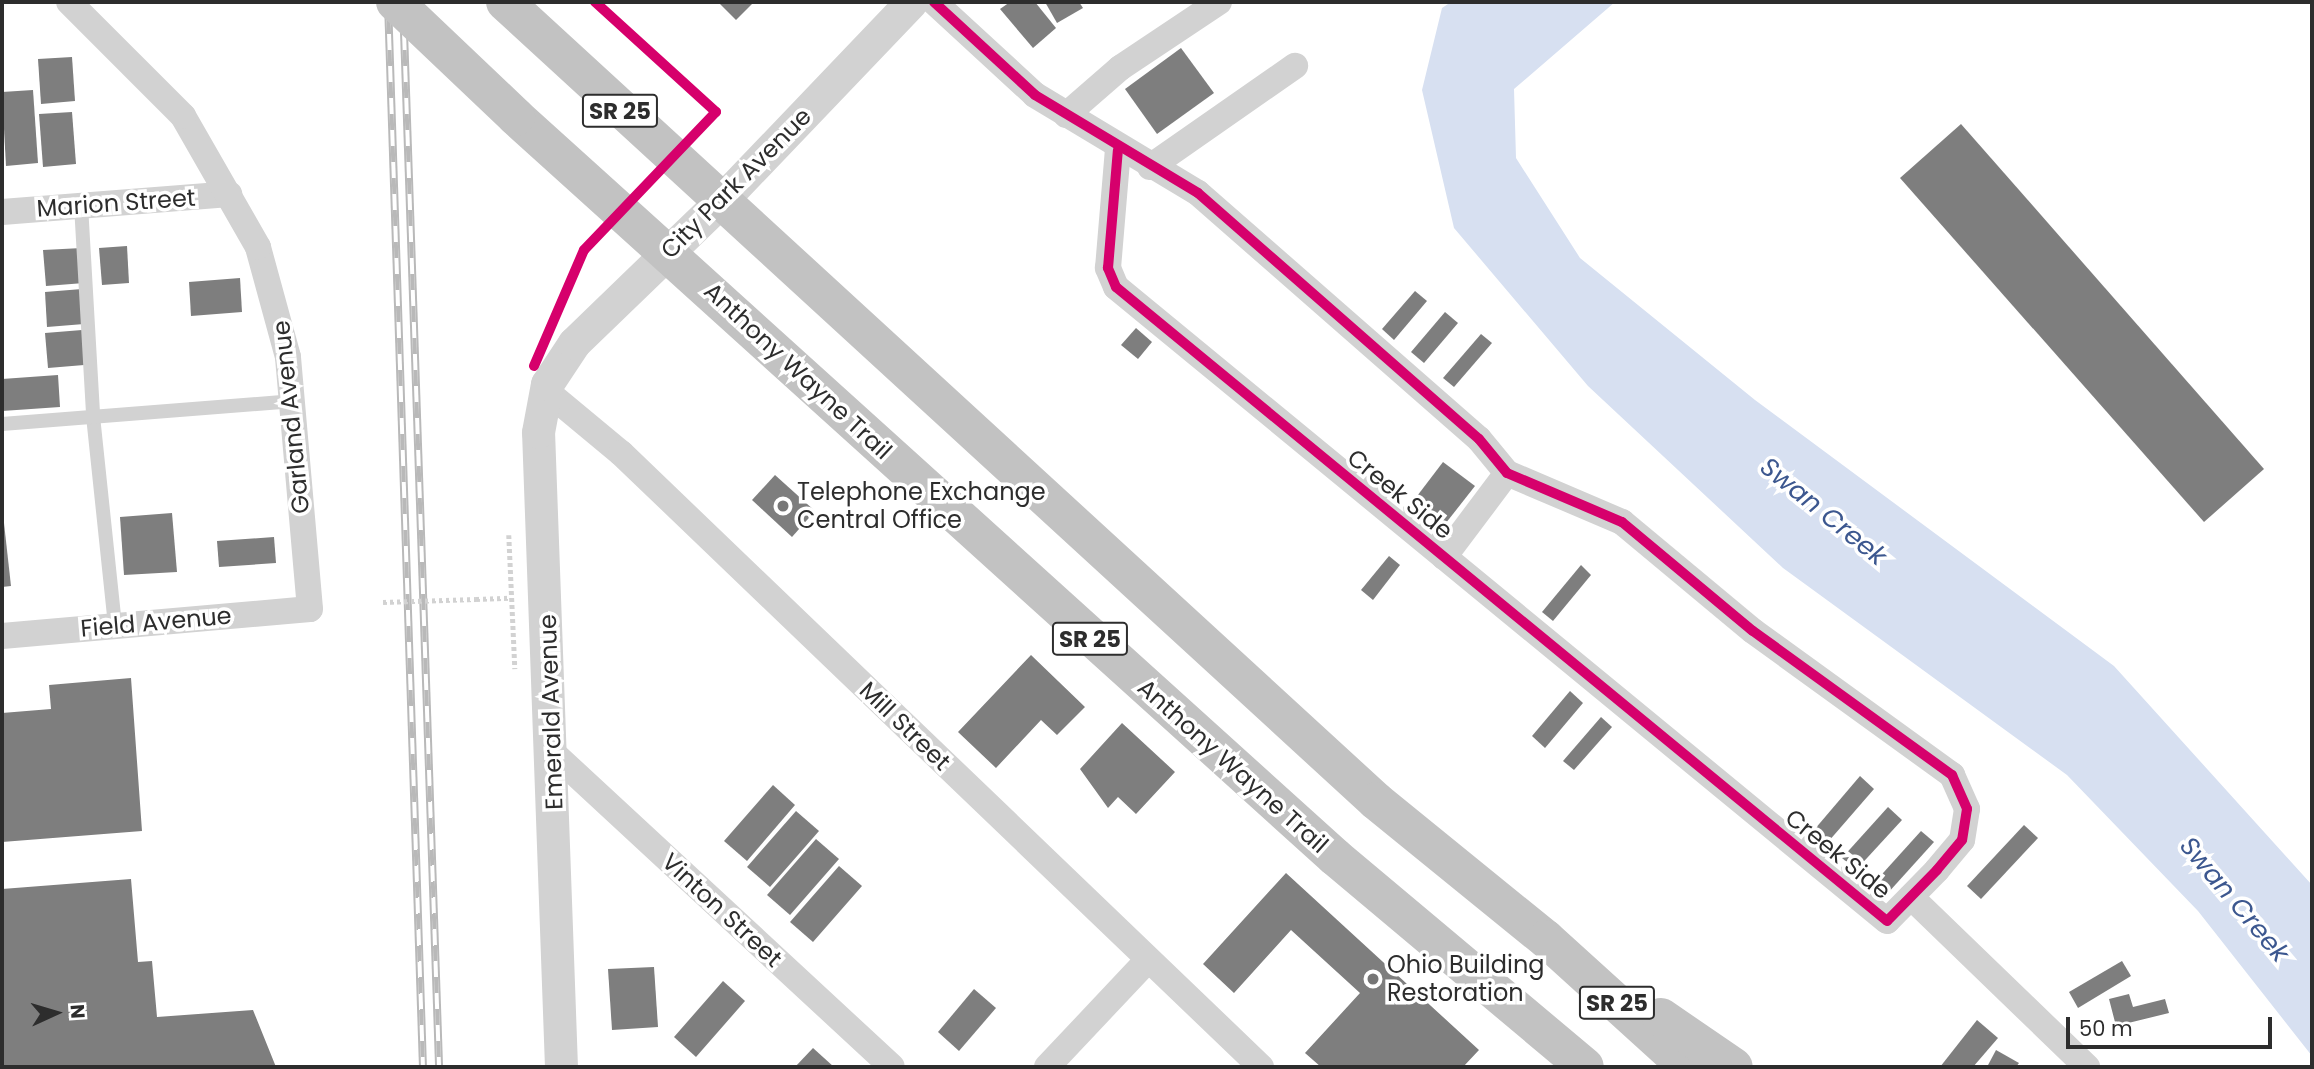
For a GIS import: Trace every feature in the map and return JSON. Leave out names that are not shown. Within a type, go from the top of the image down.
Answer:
[{"type":"highway","name":"Anthony Wayne Trail","points":[[394,2],[516,117],[668,252],[1044,598],[1520,1017],[1584,1067]]},
{"type":"highway","name":"SR 25","points":[[513,10],[719,203],[1376,801],[1546,939],[1687,1067]]},
{"type":"highway","points":[[1546,939],[1734,1067]]},
{"type":"highway","points":[[1520,1017],[1567,1067]]},
{"type":"street","name":"Garland Avenue","points":[[69,2],[183,116],[258,247],[279,307],[294,401],[310,609]]},
{"type":"street","name":"City Park Avenue","points":[[552,376],[668,252],[719,203],[911,2]]},
{"type":"street","name":"Creek Side","points":[[934,2],[1035,96],[1118,150],[1198,193],[1479,439],[1507,473],[1622,522],[1753,631],[1952,775],[1967,809],[1962,840],[1888,921],[1115,287],[1108,268],[1118,150]]},
{"type":"street","points":[[1066,116],[1120,68],[1219,2]]},
{"type":"street","points":[[1150,167],[1294,66]]},
{"type":"street","name":"Marion Street","points":[[2,212],[229,194]]},
{"type":"street","name":"Emerald Avenue","points":[[552,376],[538,432],[552,752],[561,1067]]},
{"type":"street","name":"Mill Street","points":[[552,376],[621,453],[1261,1067]]},
{"type":"street","name":"Creek Side","points":[[1444,557],[1507,473]]},
{"type":"street","name":"Field Avenue","points":[[2,636],[310,609]]},
{"type":"street","name":"Vinton Street","points":[[552,752],[892,1067]]},
{"type":"street","name":"Creek Side","points":[[1911,897],[2087,1067]]},
{"type":"street","points":[[1046,1067],[1148,960]]},
{"type":"lane","points":[[81,205],[93,416],[115,626]]},
{"type":"lane","points":[[2,424],[294,401]]},
{"type":"path","points":[[383,602],[510,598]]},
{"type":"water","name":"Swan Creek","points":[[1451,2],[1615,2],[1514,89],[1516,158],[1580,258],[1755,400],[2114,666],[2312,885],[2312,1056],[2198,911],[2067,775],[1783,568],[1588,386],[1454,228],[1422,90],[1442,8]]},
{"type":"building","points":[[718,2],[754,2],[736,20]]},
{"type":"building","points":[[1010,2],[1035,2],[1056,28],[1033,48],[1000,9]]},
{"type":"building","points":[[1045,2],[1079,2],[1083,8],[1057,23]]},
{"type":"building","points":[[1181,48],[1214,93],[1157,134],[1125,89]]},
{"type":"building","points":[[72,57],[75,101],[41,104],[38,59]]},
{"type":"building","points":[[33,90],[38,163],[6,166],[2,92]]},
{"type":"building","points":[[72,112],[76,164],[43,167],[39,114]]},
{"type":"building","points":[[1961,124],[2264,469],[2204,522],[1900,178]]},
{"type":"building","points":[[127,246],[129,283],[102,285],[99,248]]},
{"type":"building","points":[[82,248],[84,283],[46,286],[43,250]]},
{"type":"building","points":[[240,278],[242,312],[191,316],[189,282]]},
{"type":"building","points":[[82,289],[84,324],[47,327],[45,292]]},
{"type":"building","points":[[1415,291],[1427,301],[1394,340],[1382,329]]},
{"type":"building","points":[[1445,312],[1458,323],[1424,363],[1411,352]]},
{"type":"building","points":[[1136,328],[1152,342],[1138,359],[1121,345]]},
{"type":"building","points":[[82,330],[84,365],[48,368],[45,333]]},
{"type":"building","points":[[1481,334],[1492,343],[1454,387],[1443,378]]},
{"type":"building","points":[[58,375],[60,407],[2,411],[2,379]]},
{"type":"building","points":[[1443,462],[1475,486],[1442,528],[1411,504]]},
{"type":"building","name":"Telephone Exchange Central Office","points":[[775,475],[815,511],[792,537],[752,500]]},
{"type":"building","points":[[2,505],[11,586],[2,587]]},
{"type":"building","points":[[172,513],[177,572],[124,575],[120,517]]},
{"type":"building","points":[[274,537],[276,563],[219,567],[217,541]]},
{"type":"building","points":[[1389,556],[1400,565],[1373,600],[1361,590]]},
{"type":"building","points":[[1581,565],[1591,575],[1553,621],[1542,612]]},
{"type":"building","points":[[1031,655],[1085,707],[1057,735],[1041,720],[996,768],[958,732]]},
{"type":"building","points":[[131,678],[142,831],[2,842],[2,713],[51,709],[49,685]]},
{"type":"building","points":[[1570,691],[1583,703],[1545,748],[1532,736]]},
{"type":"building","points":[[1601,717],[1612,727],[1574,770],[1563,761]]},
{"type":"building","points":[[1122,723],[1175,772],[1136,814],[1118,797],[1108,808],[1080,769]]},
{"type":"building","points":[[1860,776],[1874,789],[1828,842],[1814,830]]},
{"type":"building","points":[[773,785],[795,805],[747,861],[724,841]]},
{"type":"building","points":[[1888,807],[1902,820],[1856,870],[1842,858]]},
{"type":"building","points":[[796,811],[819,831],[770,887],[747,867]]},
{"type":"building","points":[[2024,825],[2038,838],[1981,899],[1967,886]]},
{"type":"building","points":[[1921,831],[1934,842],[1887,894],[1874,883]]},
{"type":"building","points":[[816,839],[839,859],[790,915],[767,895]]},
{"type":"building","points":[[839,866],[862,886],[813,942],[790,922]]},
{"type":"building","name":"Ohio Building Restoration","points":[[1286,873],[1479,1050],[1463,1067],[1321,1067],[1305,1053],[1360,993],[1291,930],[1234,993],[1203,964]]},
{"type":"building","points":[[131,879],[138,962],[152,961],[157,1017],[253,1010],[276,1067],[2,1067],[2,889]]},
{"type":"building","points":[[2122,961],[2131,976],[2078,1008],[2069,992]]},
{"type":"building","points":[[654,967],[658,1027],[612,1030],[608,969]]},
{"type":"building","points":[[723,981],[745,1001],[696,1057],[674,1037]]},
{"type":"building","points":[[974,989],[996,1008],[959,1051],[938,1032]]},
{"type":"building","points":[[2129,994],[2133,1007],[2165,999],[2169,1013],[2116,1026],[2109,999]]},
{"type":"building","points":[[1977,1020],[1998,1038],[1973,1067],[1940,1067]]},
{"type":"building","points":[[813,1048],[834,1067],[795,1067]]},
{"type":"building","points":[[1996,1050],[2019,1063],[2016,1067],[1987,1067]]},
{"type":"railway","points":[[388,2],[423,1067]]},
{"type":"railway","points":[[403,2],[439,1067]]},
{"type":"cycle path","points":[[534,366],[584,250],[716,112],[595,2]]},
{"type":"cycle path","points":[[934,2],[1035,95],[1198,193],[1479,439],[1507,473],[1622,522],[1753,631],[1952,775],[1967,809],[1962,840],[1937,870],[1887,921],[1116,287],[1108,268],[1118,150]]},
{"type":"place","name":"Telephone Exchange Central Office","points":[[783,506]]},
{"type":"place","name":"Ohio Building Restoration","points":[[1373,979]]}]
